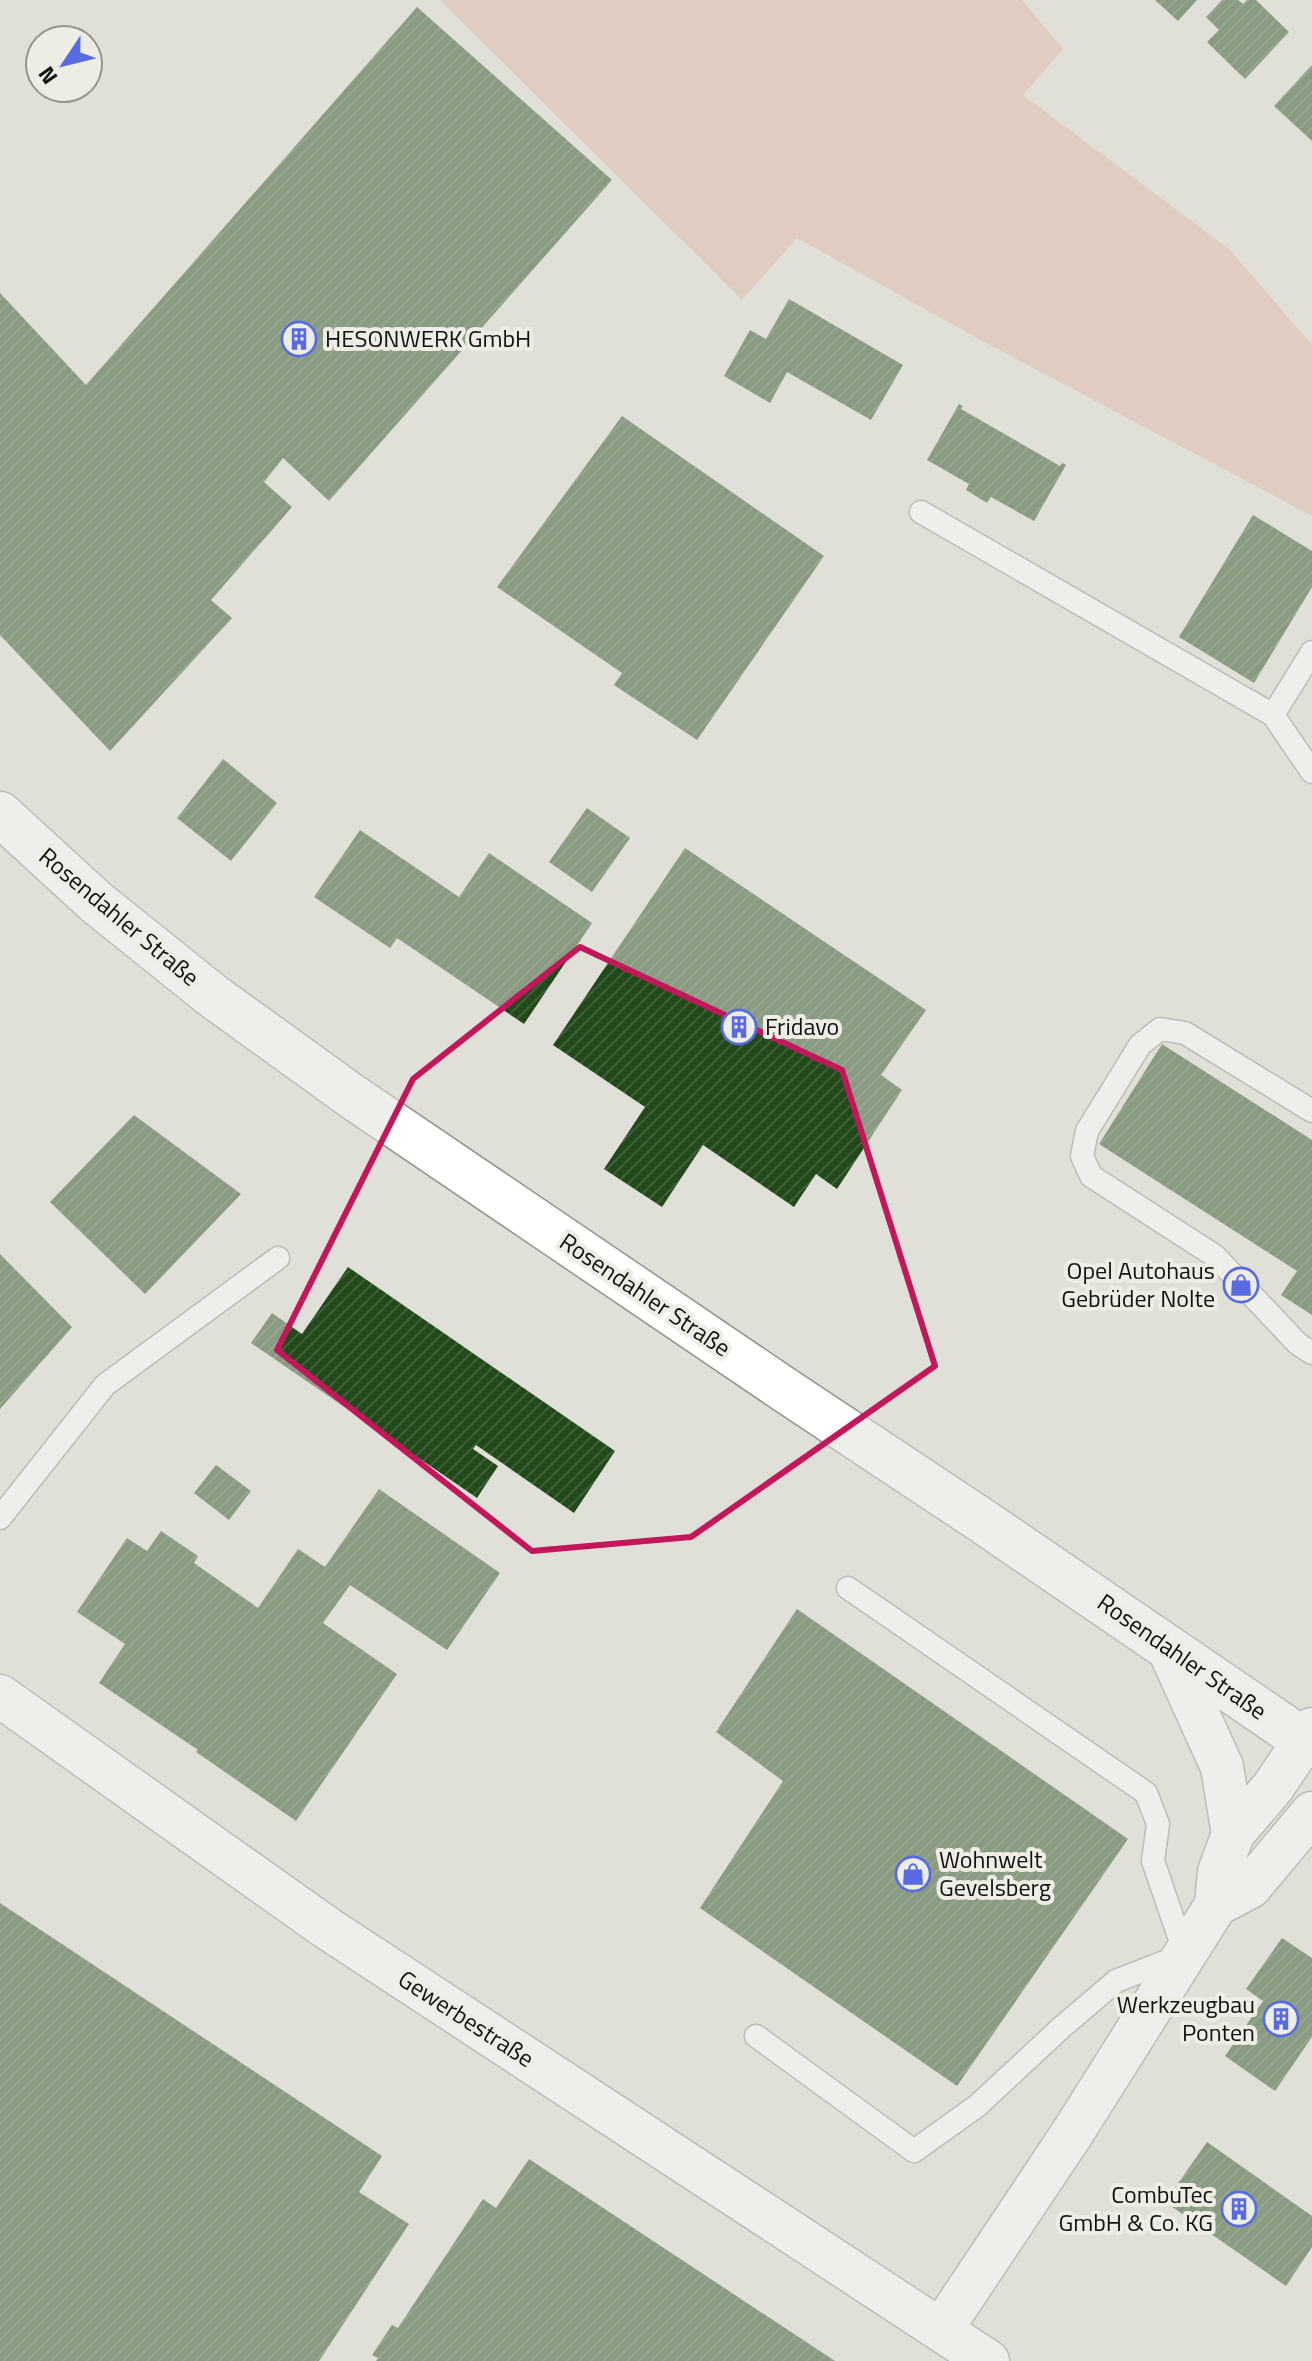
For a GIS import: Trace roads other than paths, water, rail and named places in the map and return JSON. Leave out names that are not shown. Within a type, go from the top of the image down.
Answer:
[{"type":"main road","name":"Rosendahler Straße","points":[[0,814],[96,902],[213,996],[353,1097],[1029,1552],[1169,1650],[1309,1739]]},
{"type":"street","points":[[1169,1650],[1222,1767],[1233,1834]]},
{"type":"street","name":"Gewerbestraße","points":[[0,1696],[327,1928],[988,2361]]},
{"type":"street","points":[[941,2330],[1073,2132],[1216,1905],[1219,1872],[1233,1834],[1309,1739]]},
{"type":"street","points":[[1216,1905],[1250,1887],[1312,1813]]},
{"type":"lane","points":[[921,512],[1273,715],[1312,772]]},
{"type":"lane","points":[[1273,715],[1312,652]]},
{"type":"lane","points":[[1312,1111],[1185,1033],[1160,1029],[1140,1045],[1102,1106],[1087,1131],[1082,1156],[1091,1176],[1215,1256],[1298,1344],[1312,1353]]},
{"type":"lane","points":[[0,1518],[105,1385],[278,1258]]},
{"type":"lane","points":[[756,2036],[914,2151],[977,2106],[1116,1981],[1185,1954],[1153,1861],[1158,1824],[1146,1793],[848,1588]]},
{"type":"place","name":"HESONWERK GmbH","points":[[299,339]]},
{"type":"place","name":"Fridavo","points":[[739,1027]]},
{"type":"place","name":"Opel Autohaus Gebrüder Nolte","points":[[1241,1285]]},
{"type":"place","name":"Wohnwelt Gevelsberg","points":[[913,1874]]},
{"type":"place","name":"Werkzeugbau Ponten","points":[[1281,2019]]},
{"type":"place","name":"CombuTec GmbH & Co. KG","points":[[1239,2209]]}]
